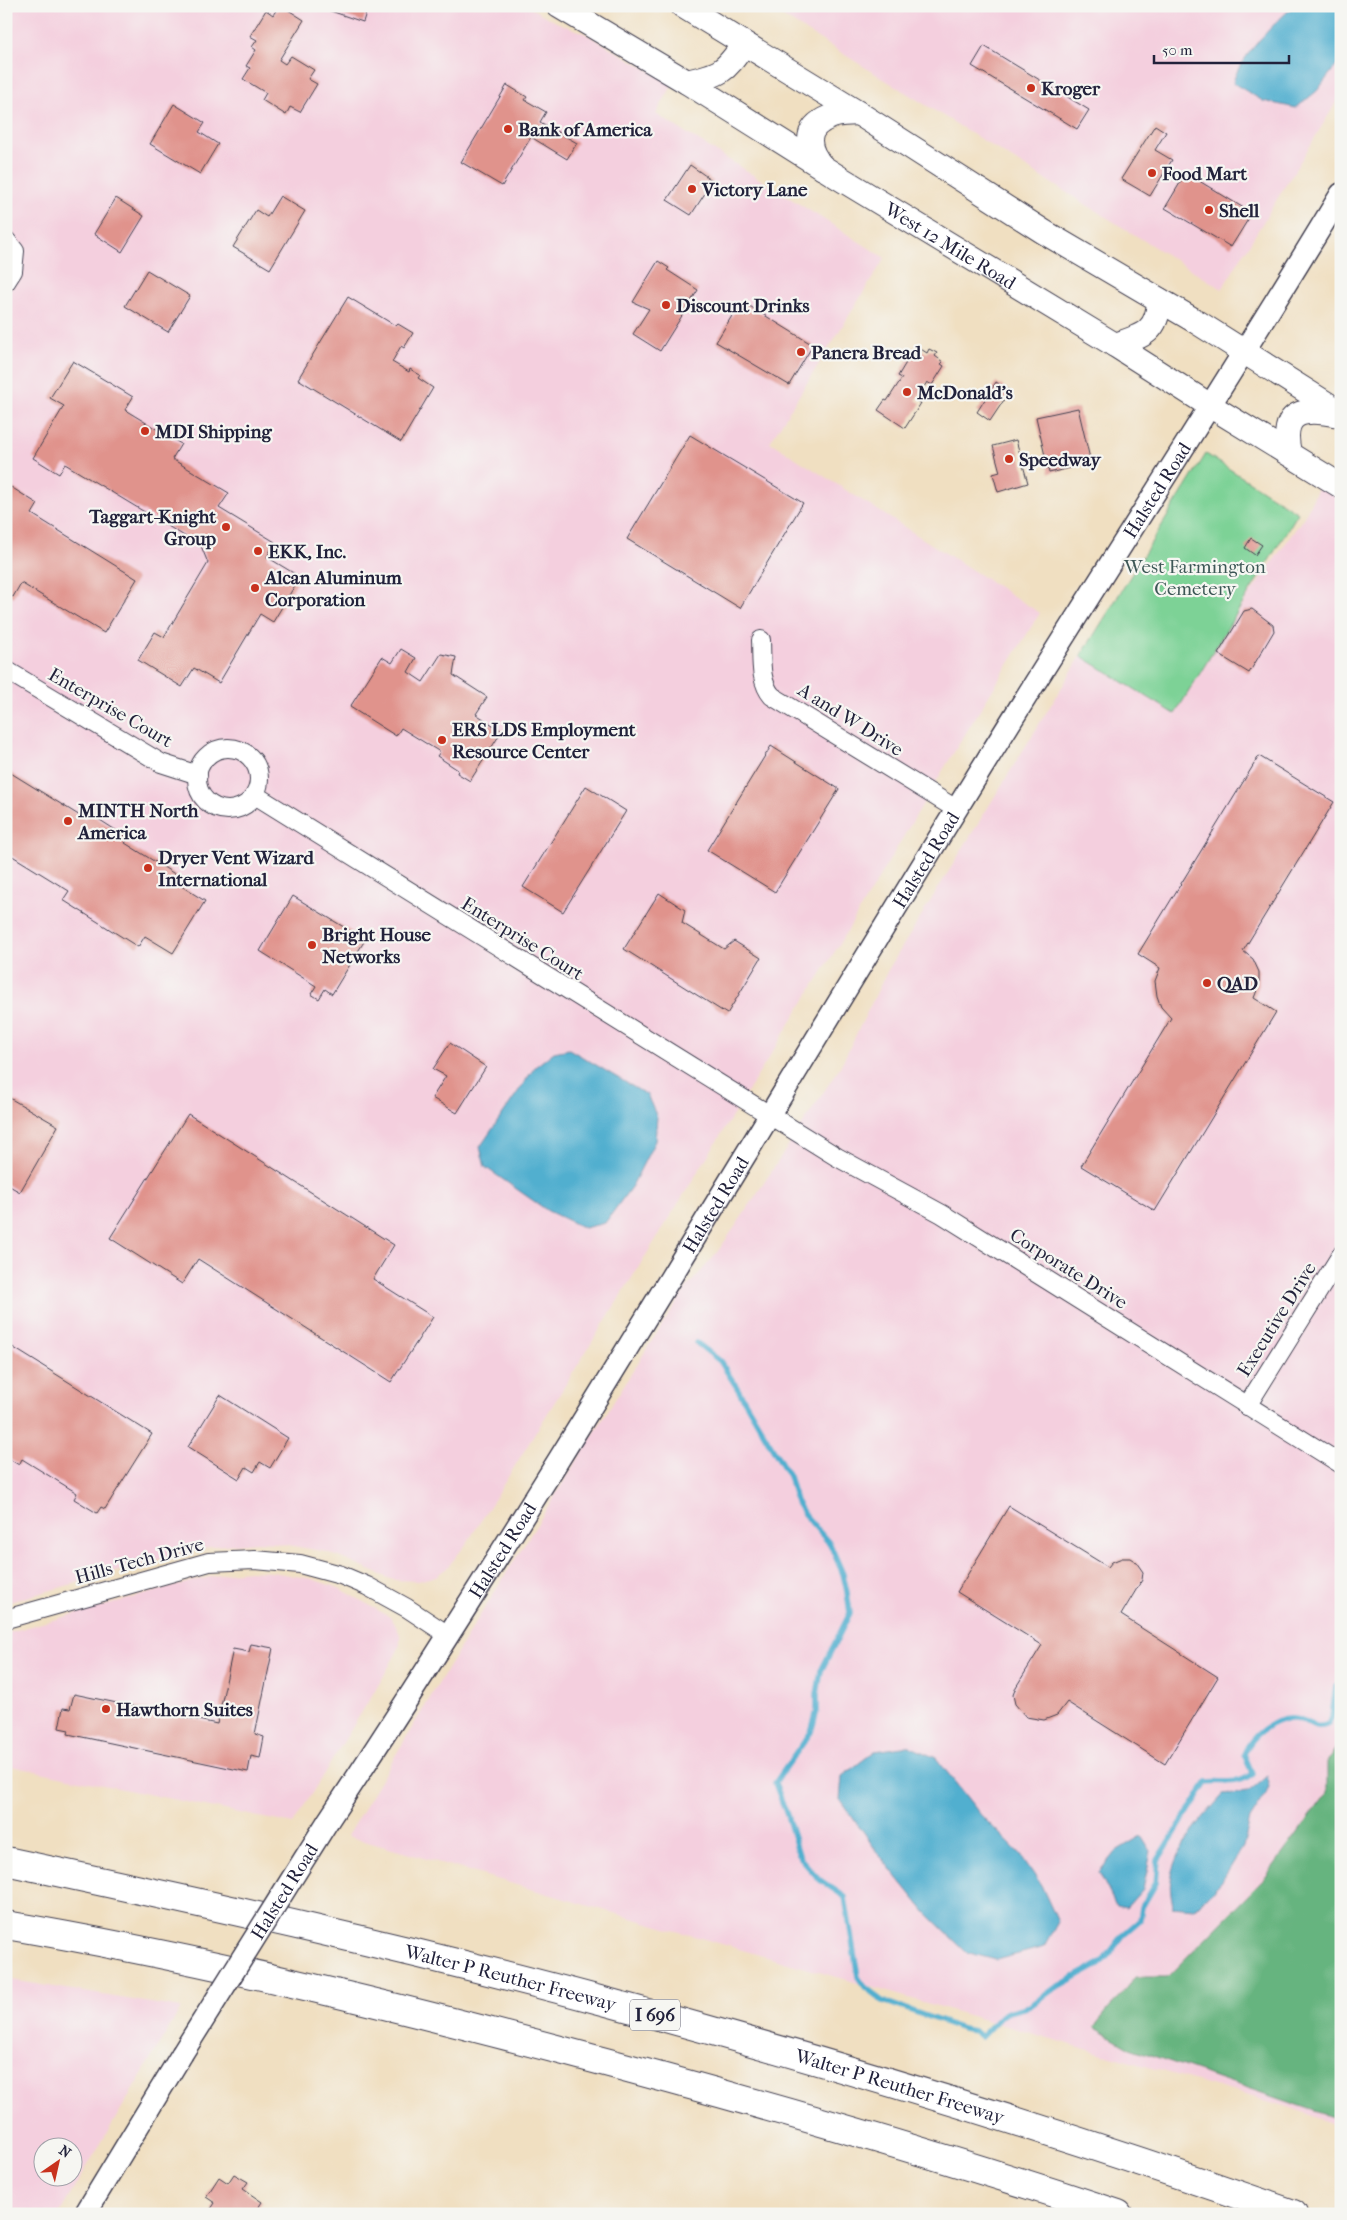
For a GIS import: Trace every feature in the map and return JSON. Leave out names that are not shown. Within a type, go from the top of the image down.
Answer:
[{"type":"highway","name":"Walter P Reuther Freeway","points":[[6,1861],[191,1900],[606,2001],[1038,2127],[1293,2214]]},
{"type":"highway","points":[[6,1925],[175,1956],[442,2019],[810,2118],[1118,2214]]},
{"type":"main road","name":"West 12 Mile Road","points":[[559,6],[687,82],[824,169],[1115,345],[1341,486]]},
{"type":"main road","points":[[683,6],[858,113],[1044,232],[1159,300],[1341,414]]},
{"type":"main road","points":[[687,82],[715,75],[729,66],[744,44]]},
{"type":"main road","points":[[824,169],[814,157],[809,146],[816,127],[831,116],[858,113]]},
{"type":"main road","points":[[1115,345],[1134,339],[1152,328],[1159,314],[1159,300]]},
{"type":"main road","points":[[1288,453],[1285,434],[1291,419],[1302,412],[1317,411],[1341,414]]},
{"type":"street","name":"Halsted Road","points":[[85,2214],[328,1820],[448,1635],[770,1116],[956,809],[1341,194]]},
{"type":"street","points":[[6,240],[14,250],[13,271],[6,282]]},
{"type":"street","name":"A and W Drive","points":[[761,640],[764,682],[766,689],[772,696],[956,809]]},
{"type":"street","name":"Enterprise Court","points":[[6,670],[161,763],[198,775]]},
{"type":"street","points":[[232,749],[244,753],[253,761],[258,772],[259,784],[255,795],[247,804],[236,809],[224,810],[213,806],[204,798],[198,787],[198,775],[202,764],[215,752],[232,749]]},
{"type":"street","name":"Enterprise Court","points":[[255,795],[770,1116]]},
{"type":"street","name":"Corporate Drive","points":[[770,1116],[837,1157],[942,1214],[1341,1464]]},
{"type":"street","name":"Executive Drive","points":[[1247,1406],[1341,1255]]},
{"type":"street","name":"Hills Tech Drive","points":[[6,1619],[209,1562],[255,1560],[300,1564],[341,1575],[367,1586],[407,1608],[448,1635]]},
{"type":"shaded area","points":[[6,6],[527,6],[556,22],[586,34],[673,84],[656,114],[885,258],[770,442],[1040,613],[943,770],[842,940],[467,1543],[447,1568],[436,1576],[418,1581],[393,1580],[327,1552],[276,1543],[257,1542],[214,1546],[181,1553],[6,1603]]},
{"type":"shaded area","points":[[766,6],[1341,6],[1341,95],[1222,289]]},
{"type":"shaded area","points":[[1321,482],[1341,495],[1341,2127],[1294,2109],[347,1836],[469,1633],[646,1350],[687,1287],[713,1258],[737,1224],[840,1067],[888,970],[1081,656],[1175,714],[1247,598],[1304,517]]},
{"type":"shaded area","points":[[249,1571],[272,1572],[312,1579],[341,1589],[390,1617],[400,1635],[400,1644],[397,1652],[382,1679],[293,1824],[6,1765],[6,1633],[193,1581],[228,1573]]},
{"type":"shaded area","points":[[6,1979],[181,2008],[82,2175],[82,2138],[32,2138],[32,2188],[74,2188],[59,2214],[6,2214]]},
{"type":"green space","name":"West Farmington Cemetery","points":[[1206,454],[1298,513],[1175,714],[1081,656]]},
{"type":"green space","points":[[1341,1740],[1341,2120],[1130,2048],[1094,2027],[1135,1977],[1167,1977],[1265,1878],[1327,1793],[1327,1762]]},
{"type":"water","points":[[1294,6],[1336,6],[1341,9],[1341,59],[1317,91],[1296,108],[1263,101],[1233,83],[1236,73],[1249,52],[1277,21]]},
{"type":"water","points":[[569,1049],[647,1095],[657,1117],[655,1141],[632,1186],[605,1223],[584,1228],[548,1211],[485,1167],[480,1147],[535,1067],[554,1052]]},
{"type":"water","points":[[909,1746],[936,1758],[980,1814],[1020,1854],[1041,1885],[1058,1922],[1044,1947],[996,1960],[966,1952],[926,1913],[883,1860],[840,1800],[842,1776],[875,1751]]},
{"type":"water","points":[[1267,1776],[1270,1788],[1250,1819],[1243,1847],[1222,1881],[1195,1909],[1173,1907],[1170,1890],[1171,1880],[1184,1844],[1191,1834],[1223,1795],[1248,1792]]},
{"type":"water","points":[[1141,1836],[1151,1852],[1143,1889],[1126,1908],[1116,1906],[1099,1872],[1116,1851]]},
{"type":"building","points":[[279,6],[304,20],[279,60],[285,64],[291,56],[314,70],[308,79],[317,84],[300,112],[290,107],[286,115],[262,100],[266,93],[243,79],[250,68],[246,66],[256,50],[252,47],[257,40],[250,36],[266,10],[273,15]]},
{"type":"building","points":[[316,6],[368,6],[363,22]]},
{"type":"building","name":"Kroger","points":[[984,46],[1089,110],[1077,129],[972,66]]},
{"type":"building","name":"Bank of America","points":[[507,85],[527,97],[525,100],[546,112],[540,122],[577,143],[567,159],[531,137],[502,186],[461,162]]},
{"type":"building","points":[[174,104],[205,123],[199,132],[218,144],[200,174],[150,144]]},
{"type":"building","points":[[1155,125],[1166,132],[1155,150],[1172,160],[1150,196],[1121,179]]},
{"type":"building","name":"Victory Lane","points":[[690,165],[713,181],[691,215],[667,200]]},
{"type":"building","name":"Shell","points":[[1186,173],[1252,213],[1231,247],[1165,208]]},
{"type":"building","points":[[280,196],[305,211],[270,269],[233,247],[256,210],[267,217]]},
{"type":"building","points":[[116,198],[144,216],[122,252],[94,234]]},
{"type":"building","name":"Discount Drinks","points":[[658,261],[669,268],[667,270],[698,290],[660,351],[633,334],[649,309],[633,302]]},
{"type":"building","points":[[147,270],[190,296],[168,332],[125,306]]},
{"type":"building","points":[[348,297],[396,326],[398,324],[413,333],[404,348],[401,346],[392,362],[409,372],[410,369],[420,375],[418,378],[433,388],[401,442],[298,379]]},
{"type":"building","points":[[743,302],[813,345],[789,385],[716,342],[738,306],[739,308]]},
{"type":"building","name":"McDonald's","points":[[916,346],[927,353],[929,349],[937,353],[935,356],[943,362],[941,364],[944,366],[932,385],[927,382],[916,400],[921,403],[905,428],[878,410],[885,400],[887,401],[902,378],[898,376]]},
{"type":"building","points":[[73,361],[133,397],[125,410],[181,444],[172,459],[229,493],[219,508],[275,542],[267,557],[300,577],[273,622],[260,614],[219,683],[194,668],[182,687],[138,660],[155,632],[164,637],[208,563],[201,546],[65,464],[59,474],[33,458],[64,406],[50,398]]},
{"type":"building","points":[[996,382],[1010,391],[990,421],[977,412]]},
{"type":"building","name":"Speedway","points":[[1078,408],[1091,463],[1049,473],[1036,417]]},
{"type":"building","points":[[690,435],[803,503],[740,608],[627,539]]},
{"type":"building","name":"Speedway","points":[[1016,440],[1028,483],[998,492],[993,474],[1000,472],[993,446]]},
{"type":"building","points":[[11,487],[38,504],[32,514],[137,579],[104,633],[21,583],[13,597],[6,593],[6,495]]},
{"type":"building","points":[[1251,538],[1262,545],[1255,555],[1245,548]]},
{"type":"building","points":[[1252,609],[1273,625],[1274,631],[1249,673],[1218,654],[1244,611]]},
{"type":"building","points":[[401,649],[416,658],[408,672],[423,682],[441,654],[456,657],[453,675],[487,697],[476,714],[502,731],[470,781],[457,773],[458,770],[437,756],[440,752],[401,728],[396,736],[350,707],[382,657],[392,663]]},
{"type":"building","points":[[771,746],[839,789],[775,892],[707,850]]},
{"type":"building","name":"QAD","points":[[1259,756],[1334,802],[1243,951],[1253,959],[1259,972],[1259,985],[1254,998],[1276,1012],[1155,1211],[1081,1166],[1171,1018],[1161,1007],[1157,996],[1155,981],[1160,968],[1138,954]]},
{"type":"building","points":[[6,770],[85,819],[89,813],[128,838],[125,843],[181,878],[178,884],[205,901],[173,953],[145,936],[138,947],[63,900],[69,891],[6,852]]},
{"type":"building","points":[[586,786],[626,811],[563,912],[523,887]]},
{"type":"building","points":[[659,893],[685,910],[682,923],[724,949],[734,941],[761,958],[727,1014],[624,949]]},
{"type":"building","name":"Bright House Networks","points":[[293,896],[365,940],[332,994],[325,989],[319,999],[311,994],[316,986],[260,951]]},
{"type":"building","points":[[450,1043],[486,1067],[457,1113],[432,1098],[446,1076],[433,1069]]},
{"type":"building","points":[[6,1096],[58,1126],[20,1192],[6,1184]]},
{"type":"building","points":[[188,1114],[394,1245],[373,1279],[433,1317],[391,1382],[198,1259],[182,1284],[110,1238]]},
{"type":"building","points":[[6,1343],[152,1434],[105,1509],[101,1507],[97,1513],[74,1499],[77,1493],[22,1459],[19,1465],[6,1457]]},
{"type":"building","points":[[220,1395],[288,1438],[270,1468],[260,1462],[254,1472],[246,1467],[239,1479],[188,1447]]},
{"type":"building","points":[[1009,1506],[1108,1567],[1112,1562],[1122,1558],[1130,1558],[1136,1562],[1143,1572],[1142,1580],[1121,1615],[1218,1677],[1165,1764],[1067,1702],[1057,1715],[1044,1720],[1026,1717],[1015,1704],[1013,1695],[1016,1687],[1042,1645],[957,1592]]},
{"type":"building","name":"Hawthorn Suites","points":[[251,1644],[273,1648],[255,1734],[264,1737],[260,1758],[251,1756],[248,1772],[68,1734],[69,1730],[59,1728],[63,1708],[70,1709],[74,1694],[217,1724],[233,1649],[249,1652]]},
{"type":"building","points":[[234,2174],[248,2182],[243,2189],[262,2202],[254,2214],[218,2214],[211,2209],[215,2203],[206,2197],[219,2177],[228,2183]]},
{"type":"waterway","points":[[697,1343],[720,1361],[736,1386],[789,1476],[796,1501],[804,1514],[830,1544],[843,1574],[850,1613],[821,1671],[817,1694],[817,1711],[811,1732],[775,1783],[800,1858],[820,1880],[845,1897],[858,1977],[865,1987],[883,2001],[963,2029],[974,2031],[981,2037],[1001,2016],[1030,2006],[1055,1988],[1099,1964],[1125,1933],[1140,1920],[1142,1907],[1156,1883],[1158,1860],[1207,1782],[1237,1781],[1252,1773],[1244,1754],[1247,1747],[1258,1734],[1271,1724],[1286,1719],[1299,1720],[1315,1726],[1328,1724],[1332,1717],[1336,1686],[1341,1682]]},
{"type":"place","name":"Kroger","points":[[1031,88]]},
{"type":"place","name":"Bank of America","points":[[508,129]]},
{"type":"place","name":"Food Mart","points":[[1152,173]]},
{"type":"place","name":"Victory Lane","points":[[692,189]]},
{"type":"place","name":"Shell","points":[[1209,210]]},
{"type":"place","name":"Discount Drinks","points":[[666,305]]},
{"type":"place","name":"Panera Bread","points":[[801,352]]},
{"type":"place","name":"McDonald's","points":[[907,392]]},
{"type":"place","name":"MDI Shipping","points":[[145,431]]},
{"type":"place","name":"Speedway","points":[[1009,459]]},
{"type":"place","name":"Taggart-Knight Group","points":[[226,527]]},
{"type":"place","name":"EKK, Inc.","points":[[258,551]]},
{"type":"place","name":"Alcan Aluminum Corporation","points":[[255,588]]},
{"type":"place","name":"ERS LDS Employment Resource Center","points":[[442,740]]},
{"type":"place","name":"MINTH North America","points":[[68,821]]},
{"type":"place","name":"Dryer Vent Wizard International","points":[[148,868]]},
{"type":"place","name":"Bright House Networks","points":[[312,945]]},
{"type":"place","name":"QAD","points":[[1207,983]]},
{"type":"place","name":"Hawthorn Suites","points":[[106,1709]]}]
